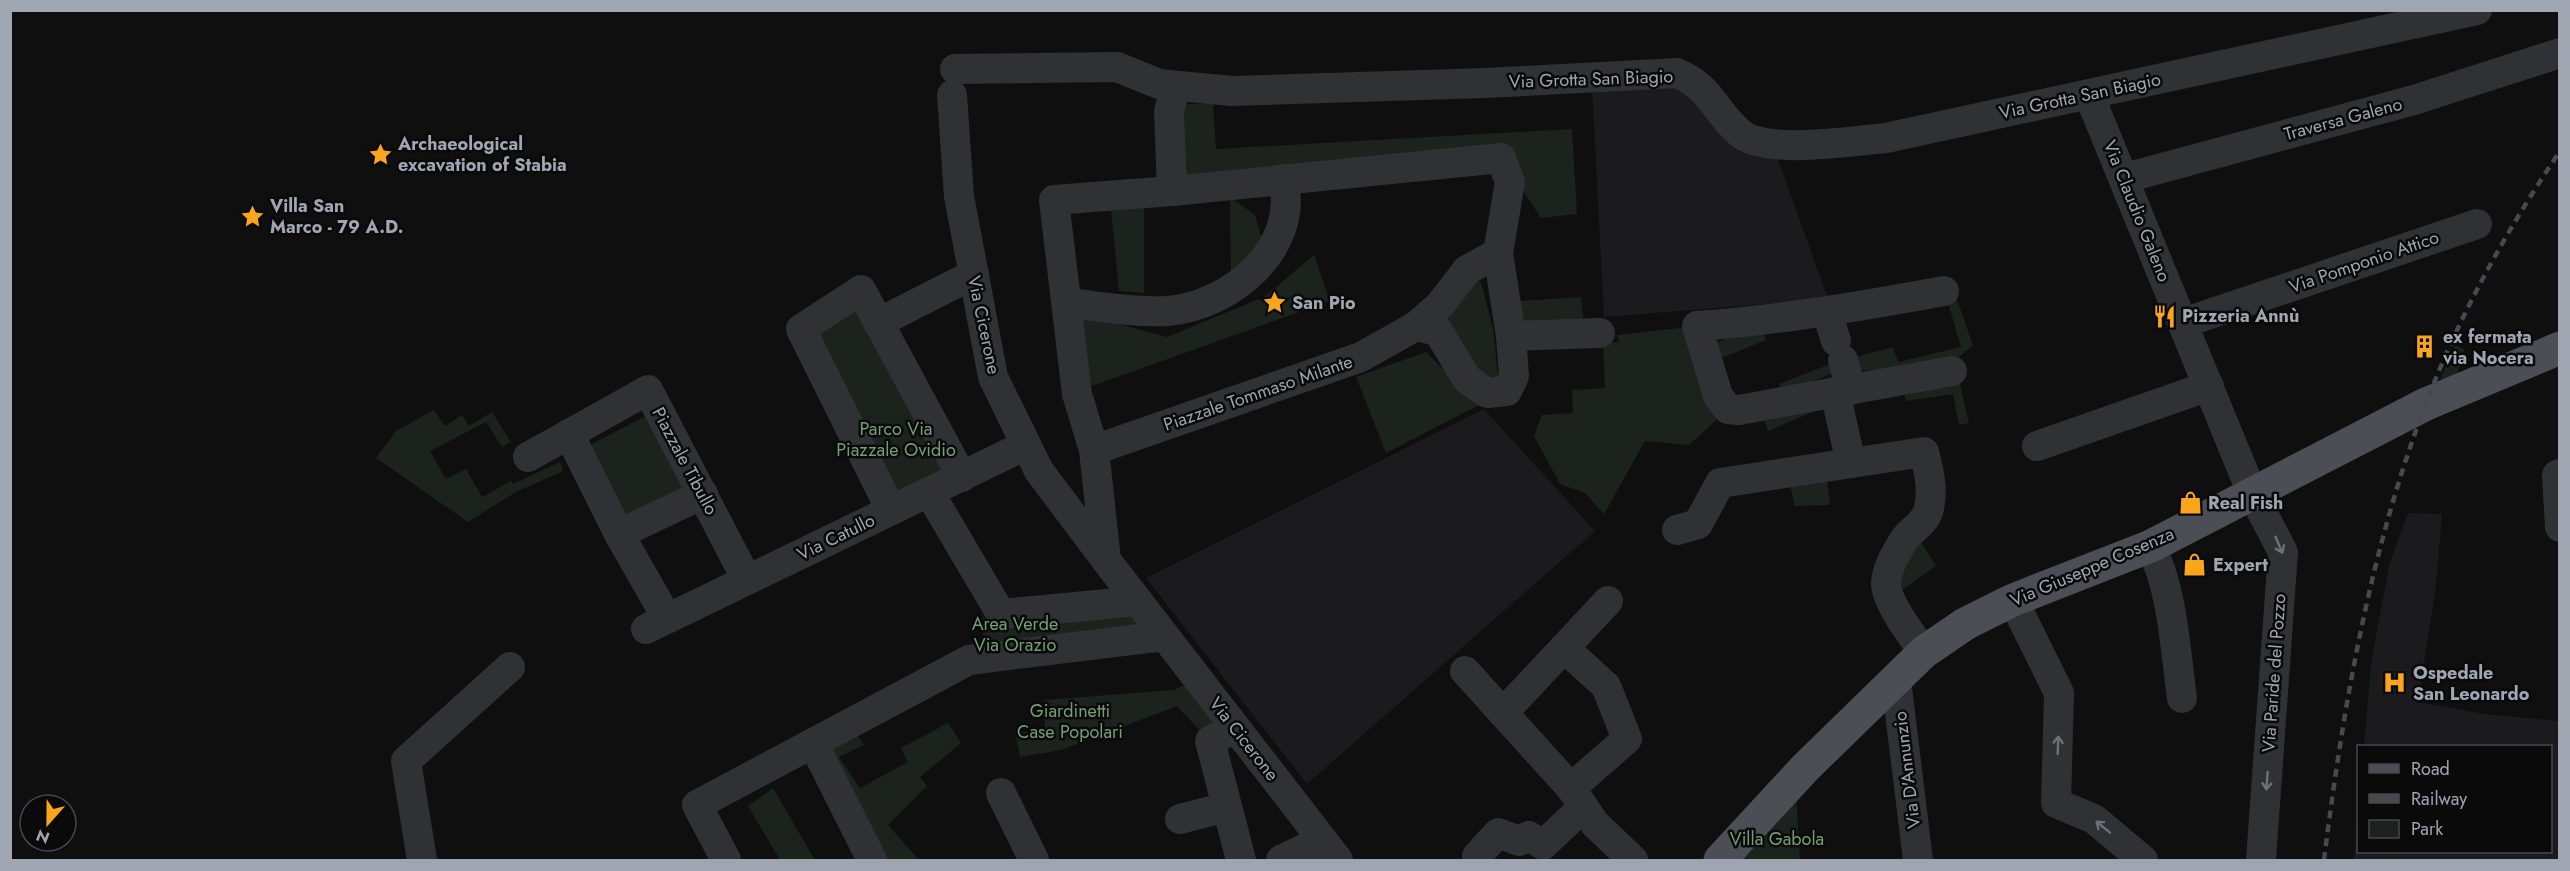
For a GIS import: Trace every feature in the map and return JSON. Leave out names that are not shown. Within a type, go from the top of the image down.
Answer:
[{"type":"main road","name":"Via Giuseppe Cosenza","points":[[1720,861],[1805,768],[1924,652],[1965,624],[2013,600],[2151,546],[2426,404],[2559,348]]},
{"type":"street","name":"Via Grotta San Biagio","points":[[954,82],[1117,67],[1159,84],[1231,91],[1677,73],[1694,80],[1704,89],[1741,135],[1759,143],[1802,145],[1886,138],[2477,10]]},
{"type":"street","name":"Traversa Galeno","points":[[2125,178],[2414,100],[2559,53]]},
{"type":"street","name":"Via Cicerone","points":[[954,82],[959,196],[993,377],[1026,445],[1039,471],[1330,850]]},
{"type":"street","points":[[1172,191],[1169,111],[1176,87]]},
{"type":"street","name":"Via Claudio Galeno","points":[[2089,95],[2125,178],[2252,493]]},
{"type":"street","points":[[1106,560],[1094,450],[1077,394],[1054,200],[1172,191],[1501,158],[1510,182],[1498,253],[1511,336],[1514,376],[1507,391],[1487,393],[1467,379],[1438,331],[1416,326]]},
{"type":"street","points":[[1067,303],[1168,311],[1204,302],[1250,277],[1271,252],[1282,223],[1287,195],[1283,179]]},
{"type":"street","name":"Via Pomponio Attico","points":[[2184,323],[2477,224]]},
{"type":"street","name":"Piazzale Tommaso Milante","points":[[1094,450],[1361,357],[1416,326],[1440,304],[1467,270],[1498,253]]},
{"type":"street","points":[[878,323],[974,274]]},
{"type":"street","points":[[891,510],[801,329],[861,290],[962,477]]},
{"type":"street","points":[[1944,291],[1766,321],[1697,326],[1718,396],[1728,409],[1739,410],[1952,372]]},
{"type":"street","points":[[1827,312],[1839,351],[1851,463]]},
{"type":"street","points":[[1511,336],[1600,333]]},
{"type":"street","points":[[2037,446],[2209,386]]},
{"type":"street","name":"Piazzale Tibullo","points":[[528,457],[648,390],[747,580]]},
{"type":"street","points":[[569,434],[619,534],[703,494]]},
{"type":"street","name":"Via Catullo","points":[[619,534],[656,624],[1026,445]]},
{"type":"street","points":[[1677,530],[1698,524],[1720,483],[1924,452],[1931,488],[1928,511],[1922,523],[1906,537],[1891,561],[1886,583],[1889,597],[1924,652]]},
{"type":"street","points":[[2559,474],[2557,475],[2559,527]]},
{"type":"street","points":[[929,492],[1001,614],[1138,601]]},
{"type":"street","name":"Via Paride del Pozzo","points":[[2252,493],[2283,552],[2261,861]]},
{"type":"street","points":[[2151,546],[2159,563],[2169,606],[2182,698]]},
{"type":"street","points":[[2013,600],[2059,693],[2056,803],[2094,819],[2143,861]]},
{"type":"street","points":[[1503,713],[1608,601]]},
{"type":"street","points":[[726,861],[697,805],[969,660],[1164,636]]},
{"type":"street","points":[[1477,856],[1498,833],[1519,841],[1529,836],[1543,845],[1577,797],[1627,739],[1606,686],[1564,648]]},
{"type":"street","points":[[422,861],[406,761],[510,667]]},
{"type":"street","points":[[1465,671],[1577,797],[1595,824],[1628,859]]},
{"type":"street","name":"Via D'Annunzio","points":[[1896,680],[1918,861]]},
{"type":"street","points":[[1235,728],[1210,741],[1241,861]]},
{"type":"street","points":[[813,743],[872,861]]},
{"type":"street","points":[[1001,793],[1034,861]]},
{"type":"street","points":[[1180,819],[1227,807]]},
{"type":"street","points":[[1281,861],[1330,850]]},
{"type":"shaded area","points":[[1677,73],[1776,154],[1828,299],[1604,317],[1592,88]]},
{"type":"shaded area","points":[[1484,409],[1595,531],[1307,784],[1146,578]]},
{"type":"shaded area","name":"Ospedale San Leonardo","points":[[2408,513],[2442,514],[2436,585],[2418,702],[2485,714],[2559,721],[2559,860],[2354,860],[2357,825],[2357,853],[2552,853],[2552,745],[2364,745],[2371,664],[2389,565]]},
{"type":"green space","points":[[1213,103],[1216,149],[1572,129],[1577,214],[1541,218],[1501,158],[1179,190],[1171,105]]},
{"type":"green space","points":[[1230,197],[1255,215],[1265,249],[1231,275]]},
{"type":"green space","points":[[1144,204],[1144,293],[1119,291],[1111,209]]},
{"type":"green space","points":[[1314,255],[1330,301],[1092,386],[1067,310],[1167,337],[1264,297]]},
{"type":"green space","points":[[1465,281],[1481,282],[1493,329],[1498,377],[1472,380],[1442,327]]},
{"type":"green space","name":"Parco Via Piazzale Ovidio","points":[[854,294],[952,473],[892,502],[803,334]]},
{"type":"green space","points":[[1581,297],[1583,320],[1518,322],[1519,301]]},
{"type":"green space","points":[[1956,297],[1973,345],[1959,357],[1900,369],[1859,371],[1848,359],[1893,347],[1898,362],[1961,347],[1947,299]]},
{"type":"green space","points":[[1697,326],[1728,409],[1689,445],[1645,441],[1604,514],[1585,493],[1560,484],[1534,436],[1542,415],[1573,413],[1572,390],[1605,388],[1603,344],[1619,342],[1617,335]]},
{"type":"green space","points":[[1763,333],[1766,340],[1717,360],[1711,346],[1733,335]]},
{"type":"green space","points":[[2455,346],[2464,349],[2457,376],[2440,379]]},
{"type":"green space","points":[[1426,352],[1479,405],[1386,453],[1356,377]]},
{"type":"green space","points":[[1833,363],[1831,374],[1781,394],[1779,384]]},
{"type":"green space","points":[[1959,380],[1969,423],[1959,425],[1953,394],[1906,401],[1903,391]]},
{"type":"green space","points":[[434,410],[445,426],[462,415],[469,426],[492,412],[511,442],[502,447],[486,422],[430,451],[446,479],[466,469],[482,497],[511,481],[513,484],[560,462],[563,471],[516,492],[468,522],[376,458],[396,431]]},
{"type":"green space","points":[[1815,411],[1768,431],[1762,415]]},
{"type":"green space","points":[[646,416],[686,491],[624,522],[586,447]]},
{"type":"green space","points":[[1826,472],[1830,505],[1795,506],[1788,478]]},
{"type":"green space","points":[[1919,539],[1936,566],[1896,594],[1895,568]]},
{"type":"green space","name":"Area Verde Via Orazio","points":[[1137,603],[1162,636],[988,657],[979,618]]},
{"type":"green space","name":"Giardinetti Case Popolari","points":[[1193,681],[1226,725],[1203,734],[1177,706],[1061,750],[1020,757],[1015,732],[1045,732],[1044,700],[1174,690]]},
{"type":"green space","points":[[948,723],[961,743],[920,777],[927,786],[888,825],[919,860],[882,860],[824,751],[855,731],[864,745],[839,757],[860,788],[908,762],[901,748]]},
{"type":"green space","points":[[773,788],[815,860],[780,860],[748,806]]},
{"type":"green space","name":"Villa Gabola","points":[[1796,790],[1800,860],[1727,860]]},
{"type":"railway","points":[[2324,860],[2343,728],[2368,596],[2404,466],[2426,403],[2464,316],[2502,244],[2560,151]]},
{"type":"place","name":"Archaeological excavation of Stabia","points":[[380,154]]},
{"type":"place","name":"Villa San Marco - 79 A.D.","points":[[252,216]]},
{"type":"place","name":"San Pio","points":[[1274,303]]},
{"type":"place","name":"Pizzeria Annù","points":[[2164,316]]},
{"type":"place","name":"ex fermata via Nocera","points":[[2425,347]]},
{"type":"place","name":"Real Fish","points":[[2190,503]]},
{"type":"place","name":"Expert","points":[[2195,565]]},
{"type":"place","name":"Ospedale San Leonardo","points":[[2395,683]]}]
